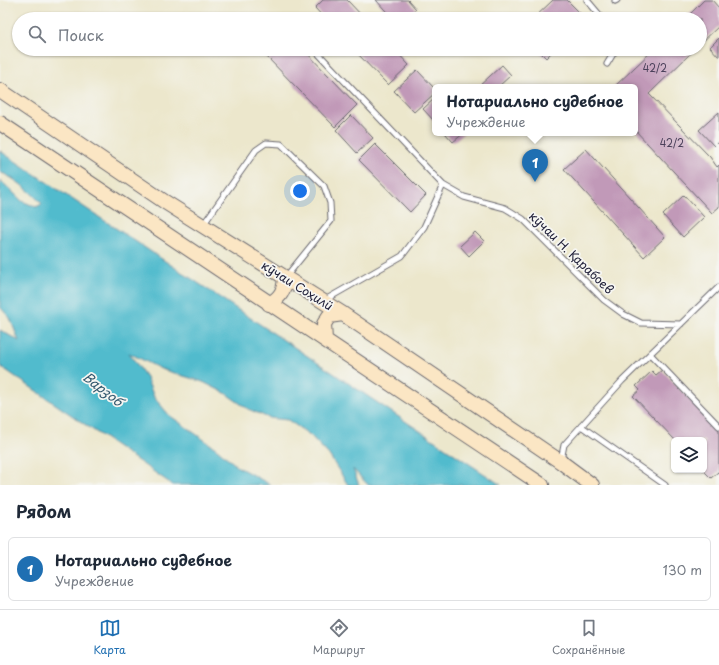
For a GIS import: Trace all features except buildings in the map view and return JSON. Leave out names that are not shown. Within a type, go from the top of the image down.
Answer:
[{"type":"main road","name":"кӯчаи Соҳилӣ","points":[[0,90],[203,226],[343,314],[561,462],[592,485]]},
{"type":"main road","points":[[0,123],[542,485]]},
{"type":"main road","points":[[269,304],[278,298],[284,290],[285,278]]},
{"type":"main road","points":[[325,340],[324,324],[329,316],[343,314]]},
{"type":"lane","points":[[587,0],[596,12]]},
{"type":"lane","name":"кӯчаи Н. Қарабоев","points":[[321,56],[443,185],[464,198],[505,208],[523,219],[604,300],[623,314],[641,323],[681,324]]},
{"type":"lane","points":[[607,64],[612,56]]},
{"type":"lane","points":[[203,226],[256,150],[266,143],[281,144],[324,186],[330,203],[331,221],[285,278]]},
{"type":"lane","points":[[322,302],[402,256],[424,227],[443,185]]},
{"type":"lane","points":[[561,462],[564,445],[581,426],[622,381],[719,287]]},
{"type":"lane","points":[[650,354],[719,426]]},
{"type":"lane","points":[[581,426],[665,485]]},
{"type":"water","name":"Варзоб","points":[[0,151],[501,485],[368,485],[353,469],[359,485],[348,485],[329,455],[310,435],[288,420],[269,418],[248,409],[225,393],[203,382],[161,369],[129,353],[146,377],[154,397],[169,415],[217,449],[238,467],[271,485],[173,485],[0,366],[0,330],[19,341],[10,318],[0,307],[0,180],[22,201],[36,207],[42,204],[33,194],[12,178],[0,172]]},
{"type":"place","name":"Нотариально судебное","points":[[535,182]]}]
